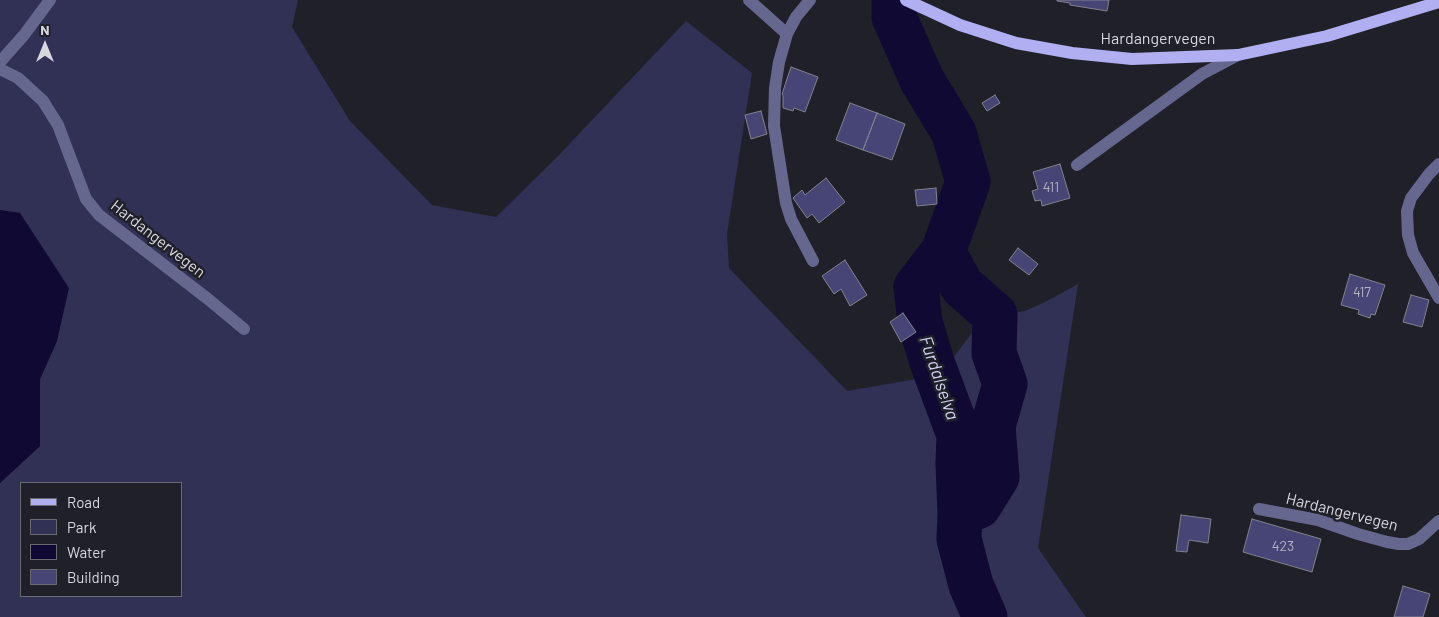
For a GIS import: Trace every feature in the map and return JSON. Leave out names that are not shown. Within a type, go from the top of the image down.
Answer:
[{"type":"main road","name":"Hardangervegen","points":[[906,0],[960,25],[1016,43],[1072,53],[1132,59],[1238,55],[1327,36],[1439,2]]},
{"type":"street","points":[[0,62],[24,35],[50,0]]},
{"type":"street","points":[[749,0],[787,34]]},
{"type":"street","points":[[810,0],[796,17],[787,34],[779,62],[775,88],[774,126],[786,203],[791,219],[813,261]]},
{"type":"street","name":"Hardangervegen","points":[[1077,165],[1202,74],[1238,55]]},
{"type":"street","name":"Hardangervegen","points":[[0,69],[18,78],[43,101],[58,125],[86,199],[99,215],[208,298],[244,329]]},
{"type":"street","points":[[1439,164],[1411,198],[1407,211],[1408,235],[1413,253],[1439,298]]},
{"type":"street","name":"Hardangervegen","points":[[1259,509],[1318,520],[1358,534],[1399,544],[1408,544],[1419,539],[1439,521]]},
{"type":"green space","points":[[0,0],[298,0],[292,27],[350,121],[432,205],[496,217],[556,158],[686,21],[752,73],[727,234],[729,268],[847,391],[940,375],[984,317],[1025,311],[1078,284],[1038,548],[1086,617],[0,617],[0,483],[40,446],[40,379],[57,341],[20,213],[0,210]]},
{"type":"water","points":[[0,210],[20,213],[69,288],[57,341],[40,379],[40,446],[0,483]]},
{"type":"building","points":[[1057,0],[1109,0],[1107,11],[1070,5],[1070,3]]},
{"type":"building","points":[[791,67],[818,77],[805,112],[794,108],[793,111],[783,108],[782,94]]},
{"type":"building","points":[[995,95],[1000,103],[987,111],[982,103]]},
{"type":"building","points":[[850,103],[877,113],[863,150],[836,140]]},
{"type":"building","points":[[761,111],[767,134],[751,139],[745,115]]},
{"type":"building","points":[[877,113],[905,124],[892,160],[863,150]]},
{"type":"building","points":[[1060,164],[1070,198],[1042,206],[1041,200],[1035,201],[1032,191],[1038,189],[1033,172]]},
{"type":"building","points":[[826,178],[845,202],[819,223],[812,214],[807,218],[793,198],[802,190],[805,195]]},
{"type":"building","points":[[936,188],[937,204],[917,206],[915,190]]},
{"type":"building","points":[[1018,248],[1038,264],[1029,275],[1009,260]]},
{"type":"building","points":[[845,260],[867,295],[850,306],[841,289],[834,294],[822,276]]},
{"type":"building","points":[[1350,274],[1385,285],[1375,315],[1371,314],[1370,318],[1358,314],[1359,310],[1341,305]]},
{"type":"building","points":[[1411,295],[1429,300],[1422,327],[1403,322]]},
{"type":"building","points":[[903,313],[916,332],[901,342],[890,322]]},
{"type":"building","points":[[1181,515],[1211,519],[1208,543],[1189,540],[1187,552],[1176,551]]},
{"type":"building","points":[[1252,519],[1321,539],[1312,572],[1243,552]]},
{"type":"building","points":[[1403,586],[1430,594],[1423,617],[1394,617]]},
{"type":"waterway","name":"Furdalselva","points":[[894,0],[894,17],[922,80],[954,133],[968,182],[943,252],[962,286],[995,315],[994,353],[1005,384],[993,426],[997,477],[979,506],[960,514],[959,539],[971,585],[985,617]]},
{"type":"waterway","name":"Furdalselva","points":[[943,252],[916,287],[920,322],[932,362],[959,435],[960,514]]}]
